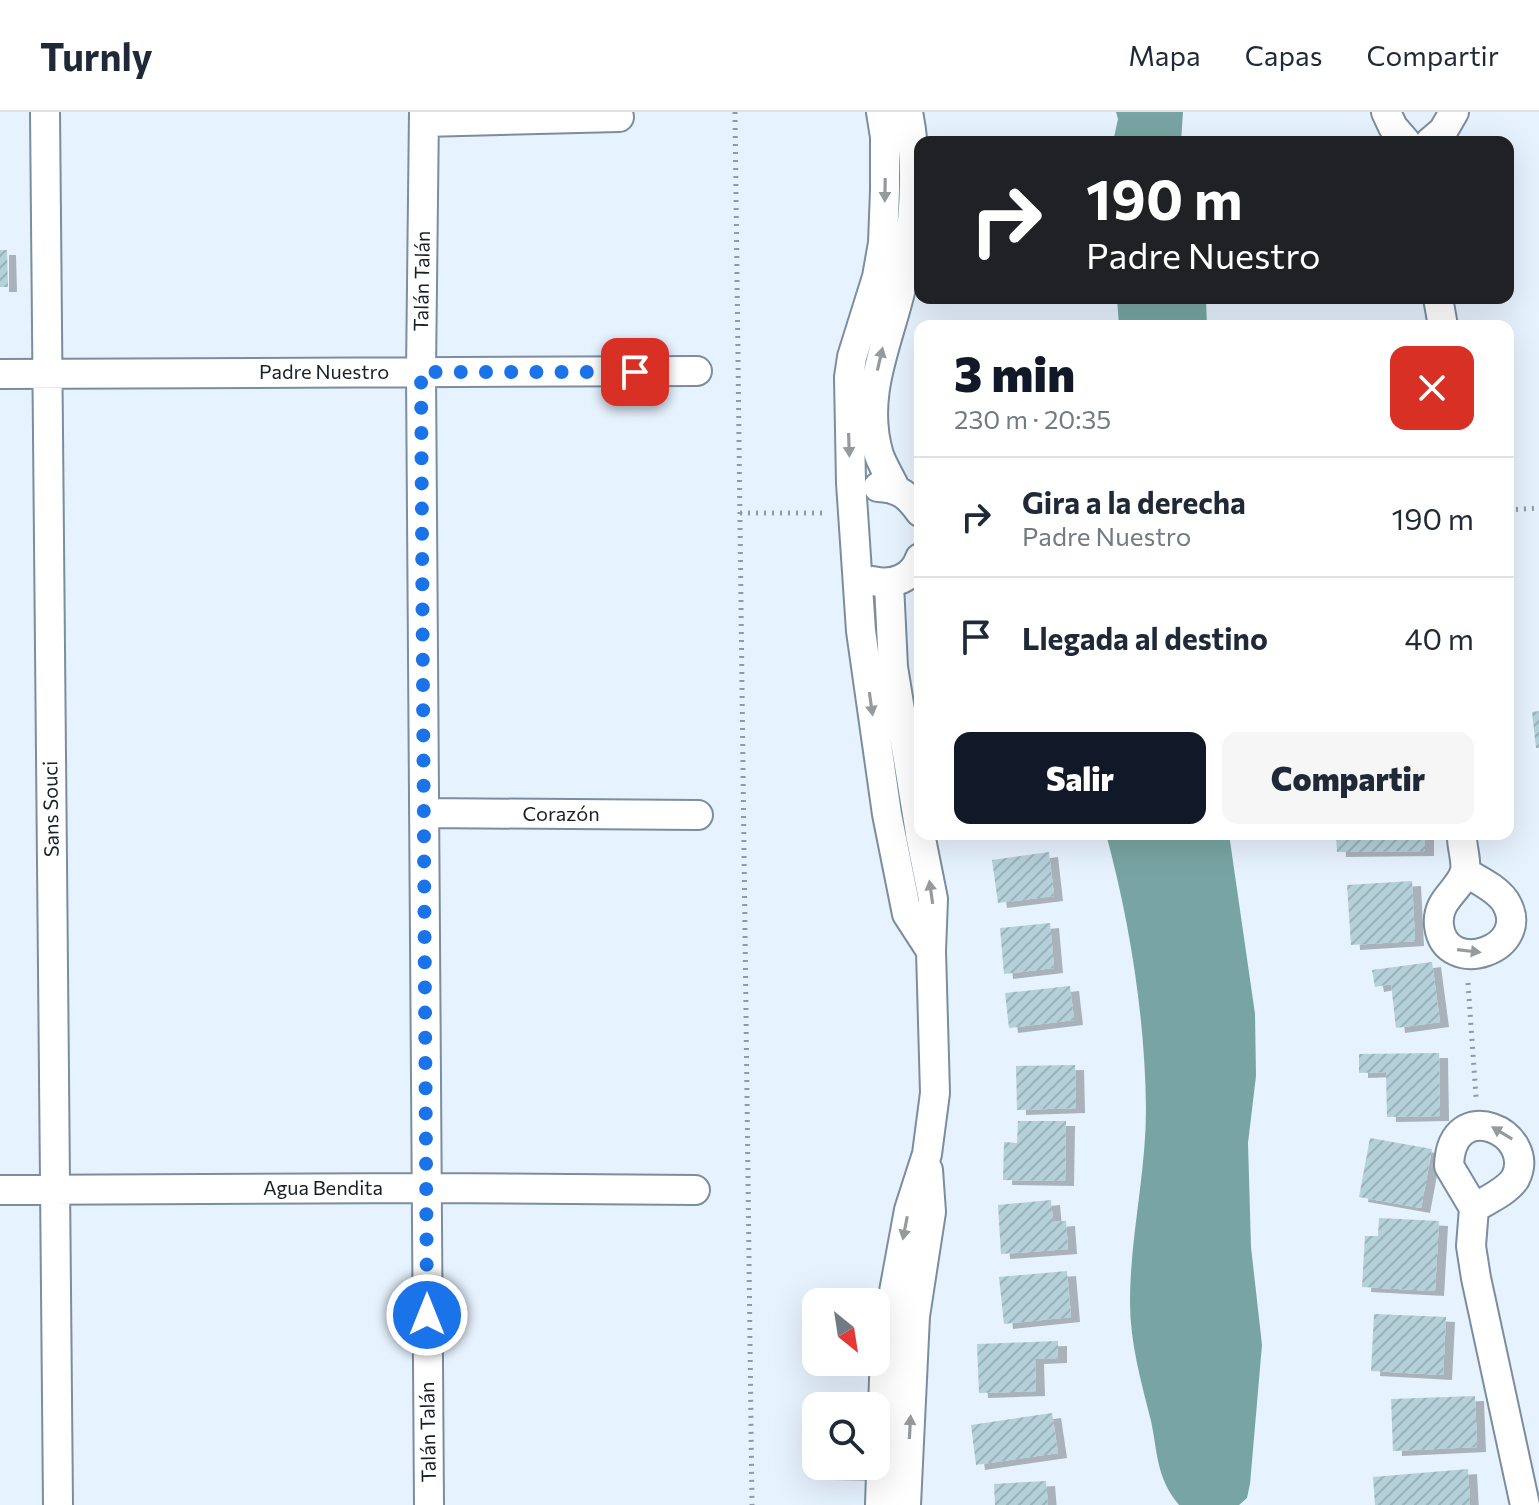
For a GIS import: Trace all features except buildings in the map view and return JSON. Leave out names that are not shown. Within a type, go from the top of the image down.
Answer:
[{"type":"street","name":"Sans Souci","points":[[45,112],[58,1505]]},
{"type":"street","points":[[881,112],[885,137],[883,243],[877,277],[852,357],[847,401],[853,510],[861,631],[887,814],[907,914],[931,951]]},
{"type":"street","points":[[908,112],[913,184],[911,237],[901,289],[874,387],[873,423],[880,455],[911,499]]},
{"type":"street","points":[[1386,112],[1401,136]]},
{"type":"street","points":[[1437,136],[1454,112]]},
{"type":"street","points":[[424,117],[619,117]]},
{"type":"street","name":"Talán Talán","points":[[424,117],[421,372],[429,1505]]},
{"type":"street","name":"Padre Nuestro","points":[[0,374],[697,371]]},
{"type":"street","points":[[853,510],[866,492],[877,487],[911,499]]},
{"type":"street","points":[[857,568],[864,577],[876,583],[889,584],[902,580],[914,567]]},
{"type":"street","points":[[889,584],[893,667],[914,797]]},
{"type":"street","name":"Corazón","points":[[424,813],[698,815]]},
{"type":"street","points":[[880,1505],[884,1379],[893,1297],[909,1210],[927,1154],[935,1093],[931,951],[933,899],[921,840]]},
{"type":"street","points":[[1462,840],[1465,872],[1439,914],[1439,926],[1443,939],[1452,948],[1466,954],[1481,954],[1495,949],[1506,938],[1510,925],[1504,901],[1494,890],[1465,872]]},
{"type":"street","points":[[1474,1208],[1503,1190],[1514,1180],[1519,1168],[1521,1155],[1516,1143],[1505,1132],[1492,1126],[1477,1126],[1462,1131],[1453,1141],[1449,1166],[1474,1208],[1471,1246],[1476,1278],[1520,1497]]},
{"type":"street","points":[[906,1505],[915,1316],[931,1212],[927,1154]]},
{"type":"street","name":"Agua Bendita","points":[[0,1190],[695,1190]]},
{"type":"path","points":[[735,112],[752,1505]]},
{"type":"path","points":[[1514,510],[1539,508]]},
{"type":"path","points":[[740,513],[853,510]]},
{"type":"path","points":[[1466,954],[1477,1126]]},
{"type":"shaded area","points":[[1116,112],[1183,112],[1181,136],[1114,136],[1118,119]]},
{"type":"shaded area","points":[[1117,304],[1206,304],[1207,320],[1119,320]]},
{"type":"shaded area","points":[[1107,840],[1230,840],[1255,1014],[1256,1076],[1248,1143],[1251,1247],[1262,1345],[1250,1484],[1247,1498],[1239,1505],[1179,1505],[1171,1495],[1159,1465],[1137,1362],[1130,1317],[1131,1278],[1144,1157],[1145,1074],[1135,970]]},
{"type":"route","points":[[427,1315],[421,372],[635,372]]}]
